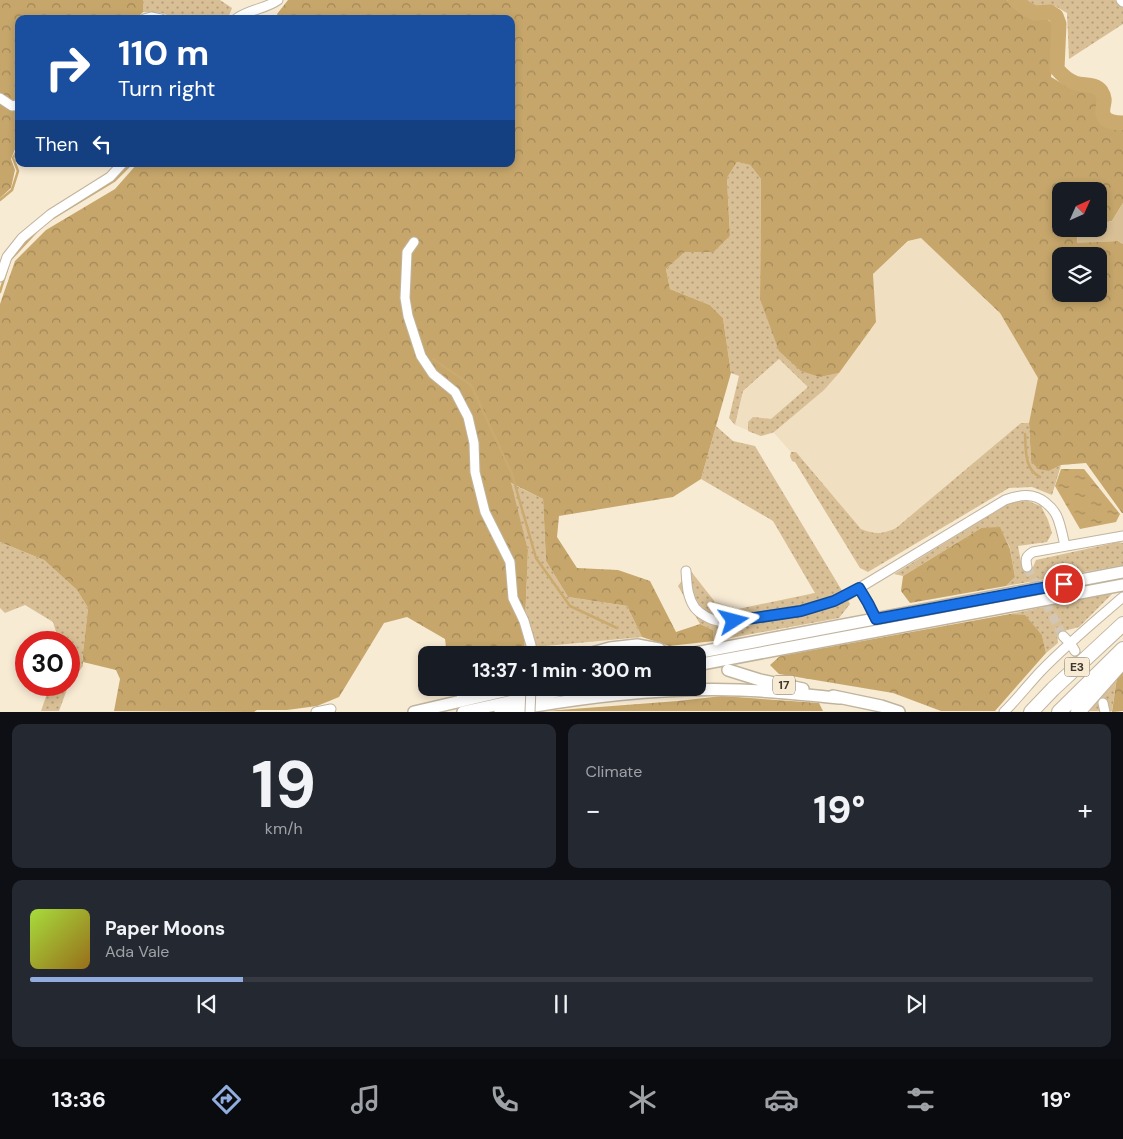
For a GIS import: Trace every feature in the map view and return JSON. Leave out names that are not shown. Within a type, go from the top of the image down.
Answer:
[{"type":"highway","name":"E3","points":[[1031,712],[1123,624]]},
{"type":"highway","name":"E3","points":[[1059,712],[1123,648]]},
{"type":"highway","points":[[1078,712],[1123,661]]},
{"type":"main road","points":[[706,651],[1121,573]]},
{"type":"main road","points":[[706,662],[1123,585]]},
{"type":"main road","points":[[627,646],[642,646]]},
{"type":"main road","name":"17","points":[[728,670],[760,680],[881,706],[899,712]]},
{"type":"main road","name":"17","points":[[500,712],[565,700],[696,690],[740,690],[839,698]]},
{"type":"main road","points":[[419,710],[458,696]]},
{"type":"main road","points":[[419,710],[481,696]]},
{"type":"main road","points":[[463,712],[536,696]]},
{"type":"street","points":[[242,15],[273,4],[278,0]]},
{"type":"street","points":[[0,98],[12,106],[15,106]]},
{"type":"street","points":[[0,277],[7,257],[22,238],[51,214],[110,177],[119,167]]},
{"type":"street","points":[[414,242],[407,252],[405,298],[408,316],[421,356],[433,374],[455,392],[468,417],[474,443],[475,472],[485,512],[510,562],[513,598],[524,621],[531,646]]},
{"type":"street","points":[[686,571],[689,598],[696,609],[716,620],[734,621],[801,611],[834,601],[859,588],[1005,500],[1030,495],[1041,499],[1058,517],[1065,546]]},
{"type":"street","points":[[1026,567],[1025,560],[1027,555],[1033,552],[1123,536]]},
{"type":"street","points":[[859,588],[876,619]]},
{"type":"street","points":[[1004,712],[1040,672],[1072,647],[1123,597]]},
{"type":"street","points":[[1063,636],[1072,647]]},
{"type":"street","points":[[530,712],[531,696]]},
{"type":"street","points":[[316,712],[332,709]]},
{"type":"shaded area","points":[[143,0],[220,0],[232,8],[229,15],[167,15],[143,12]]},
{"type":"shaded area","points":[[1026,0],[1115,0],[1123,6],[1123,24],[1069,59],[1067,13],[1055,6],[1033,6]]},
{"type":"shaded area","points":[[737,162],[750,165],[761,179],[760,299],[820,377],[839,373],[824,390],[774,432],[761,436],[748,431],[748,422],[753,417],[771,419],[808,387],[779,359],[743,391],[735,425],[729,418],[739,376],[731,373],[723,318],[710,305],[670,289],[666,269],[685,252],[714,252],[730,236],[727,178]]},
{"type":"shaded area","points":[[1123,203],[1123,244],[1118,241],[1077,243],[1077,238],[1108,238],[1108,222],[1112,221]]},
{"type":"shaded area","points":[[921,238],[1000,313],[1038,378],[1029,423],[1021,423],[896,528],[885,533],[873,534],[861,529],[796,452],[791,452],[774,433],[761,436],[735,425],[746,379],[779,351],[876,322],[873,274],[909,241]]},
{"type":"shaded area","points":[[1021,423],[1029,423],[1031,461],[1049,471],[1061,465],[1052,495],[1032,487],[1009,488],[868,572],[860,568],[790,456],[791,452],[796,452],[861,529],[883,533],[896,528]]},
{"type":"shaded area","points":[[716,426],[733,441],[755,446],[850,604],[839,618],[714,641],[713,630],[700,624],[678,586],[690,570],[715,602],[738,609],[815,593],[773,521],[701,479]]},
{"type":"shaded area","points":[[510,483],[543,499],[546,561],[568,597],[627,606],[642,637],[545,646],[524,646],[528,550]]},
{"type":"shaded area","points":[[1028,501],[1041,506],[1052,533],[1047,542],[1018,546],[1022,567],[1033,567],[1036,560],[1118,542],[1123,543],[1123,565],[1006,586],[1015,577],[1010,548],[1000,528],[981,528],[903,576],[894,574],[1011,502]]},
{"type":"shaded area","points":[[0,542],[44,560],[77,590],[88,608],[83,666],[80,670],[80,631],[56,631],[53,622],[25,605],[5,613],[0,608]]},
{"type":"shaded area","points":[[1114,592],[1079,627],[1057,633],[1058,643],[1046,653],[1042,635],[1025,616],[1010,614]]},
{"type":"shaded area","points":[[1117,677],[1112,711],[1085,711]]},
{"type":"shaded area","points":[[46,696],[65,696],[59,711],[41,711]]},
{"type":"green space","points":[[0,0],[143,0],[143,12],[140,15],[15,15],[15,149],[11,159],[15,170],[11,188],[0,198]]},
{"type":"green space","points":[[288,0],[1007,0],[1030,18],[1046,18],[1056,27],[1051,77],[1070,88],[1091,88],[1100,98],[1099,120],[1113,128],[1123,127],[1123,203],[1112,221],[1108,222],[1108,182],[1052,182],[1052,238],[1077,238],[1077,242],[1118,241],[1123,244],[1123,513],[1086,463],[1061,465],[1049,471],[1038,469],[1031,461],[1029,423],[1038,378],[1000,313],[921,238],[908,241],[873,274],[876,322],[839,373],[820,377],[801,371],[779,351],[760,299],[761,179],[750,165],[737,162],[727,178],[730,236],[714,252],[685,252],[666,269],[670,289],[710,305],[723,318],[731,373],[701,479],[673,497],[559,516],[557,537],[577,568],[618,570],[650,581],[676,632],[700,624],[713,630],[714,641],[669,646],[642,637],[627,606],[568,597],[546,561],[543,499],[511,483],[528,550],[524,646],[446,646],[445,639],[407,617],[384,623],[339,697],[317,706],[287,710],[257,710],[254,712],[114,711],[120,679],[116,670],[83,662],[88,608],[77,590],[44,560],[0,542],[0,304],[15,261],[46,230],[115,189],[134,167],[515,167],[515,15],[277,14]]},
{"type":"green space","points":[[1000,527],[1010,549],[1015,577],[1006,586],[910,603],[901,591],[903,576],[981,528]]},
{"type":"green space","points":[[1010,614],[1025,615],[1042,635],[1046,653],[995,711],[941,711],[893,693],[779,674],[770,665],[780,656]]},
{"type":"green space","points":[[1123,671],[1123,711],[1112,712],[1117,677]]},
{"type":"green space","points":[[722,696],[819,703],[823,711],[546,711],[678,701]]},
{"type":"water","points":[[1061,469],[1084,469],[1120,514],[1116,522],[1080,529],[1055,486]]},
{"type":"waterway","points":[[1015,0],[1035,13],[1050,12],[1056,16],[1059,24],[1057,69],[1072,82],[1099,88],[1104,98],[1104,117],[1111,122],[1123,123]]},
{"type":"waterway","points":[[15,154],[13,158],[15,163]]},
{"type":"waterway","points":[[0,200],[12,190],[18,171],[16,167]]},
{"type":"waterway","points":[[48,221],[114,181],[128,167]]},
{"type":"waterway","points":[[0,292],[10,260],[37,231]]},
{"type":"waterway","points":[[433,359],[471,385],[512,474],[536,558],[570,606],[617,628]]},
{"type":"waterway","points":[[1025,434],[1028,464],[1035,474],[1040,477]]},
{"type":"tunnel","points":[[1027,567],[1063,636]]},
{"type":"tunnel","points":[[1075,651],[1103,703]]},
{"type":"route","points":[[734,621],[801,611],[834,601],[859,588],[876,619],[1064,584]]}]
